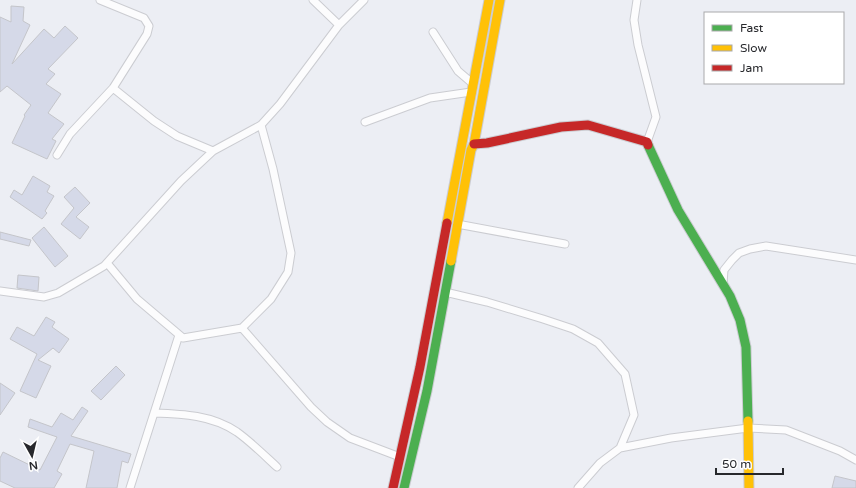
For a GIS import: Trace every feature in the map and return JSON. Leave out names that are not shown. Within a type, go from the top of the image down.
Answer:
[{"type":"main road","points":[[393,488],[417,383],[489,0]]},
{"type":"main road","points":[[404,488],[427,391],[500,0]]},
{"type":"main road","points":[[474,144],[487,143],[562,127],[588,125],[647,142],[678,210],[730,296],[740,320],[746,347],[749,488]]},
{"type":"street","points":[[57,155],[70,134],[113,88],[147,34],[149,26],[144,18],[100,0]]},
{"type":"street","points":[[313,0],[339,25]]},
{"type":"street","points":[[0,291],[44,297],[58,293],[104,266],[181,181],[213,151],[261,125],[280,104],[339,25],[364,0]]},
{"type":"street","points":[[637,0],[634,20],[638,45],[656,116],[647,142]]},
{"type":"street","points":[[365,122],[430,98],[472,88],[458,71],[433,32]]},
{"type":"street","points":[[113,88],[154,121],[177,136],[213,151]]},
{"type":"street","points":[[107,263],[137,299],[183,338],[242,328],[271,299],[288,272],[291,253],[261,125]]},
{"type":"street","points":[[458,224],[565,244]]},
{"type":"street","points":[[723,284],[724,270],[732,260],[739,254],[750,249],[766,246],[856,260]]},
{"type":"street","points":[[445,292],[487,302],[543,319],[573,329],[598,343],[625,374],[630,394],[634,415],[620,448]]},
{"type":"street","points":[[242,328],[311,407],[327,422],[350,438],[400,457]]},
{"type":"street","points":[[130,488],[179,335]]},
{"type":"street","points":[[154,413],[186,414],[213,420],[237,432],[277,467]]},
{"type":"street","points":[[578,488],[600,462],[620,448],[671,438],[748,428],[786,430],[856,460]]},
{"type":"building","points":[[11,6],[24,7],[23,21],[30,25],[12,64],[44,29],[54,38],[65,26],[78,38],[48,69],[55,74],[46,84],[61,94],[48,113],[64,124],[52,139],[56,141],[47,159],[12,143],[25,116],[24,115],[31,105],[7,86],[0,92],[0,17],[11,22]]},
{"type":"building","points":[[33,176],[50,186],[47,192],[54,196],[45,211],[47,213],[42,219],[10,197],[14,190],[22,195]]},
{"type":"building","points":[[75,187],[90,203],[76,217],[89,227],[80,239],[61,224],[74,208],[64,197]]},
{"type":"building","points":[[44,227],[68,256],[55,267],[32,238]]},
{"type":"building","points":[[0,232],[31,240],[29,246],[0,239]]},
{"type":"building","points":[[18,275],[39,277],[38,291],[17,288]]},
{"type":"building","points":[[46,317],[55,322],[52,327],[69,339],[59,353],[53,348],[38,360],[51,366],[36,398],[20,391],[37,354],[10,339],[17,327],[34,336]]},
{"type":"building","points":[[116,366],[125,375],[101,400],[91,391]]},
{"type":"building","points":[[0,383],[15,393],[0,415]]},
{"type":"building","points":[[82,407],[88,411],[71,436],[131,454],[128,463],[122,461],[117,488],[86,488],[94,451],[70,444],[57,471],[62,474],[54,488],[15,488],[0,481],[0,458],[3,452],[40,470],[57,437],[28,427],[30,419],[52,427],[61,413],[73,420]]},
{"type":"building","points":[[835,476],[856,481],[856,488],[832,488]]},
{"type":"traffic: fast","points":[[648,145],[678,210],[730,296],[740,320],[746,347],[748,421]]},
{"type":"traffic: fast","points":[[404,488],[427,391],[451,261]]},
{"type":"traffic: slow","points":[[447,223],[489,0]]},
{"type":"traffic: slow","points":[[451,261],[500,0]]},
{"type":"traffic: slow","points":[[748,421],[749,488]]},
{"type":"traffic: jam","points":[[474,144],[487,143],[561,127],[588,125],[647,142],[648,145]]},
{"type":"traffic: jam","points":[[393,488],[420,367],[447,223]]}]
